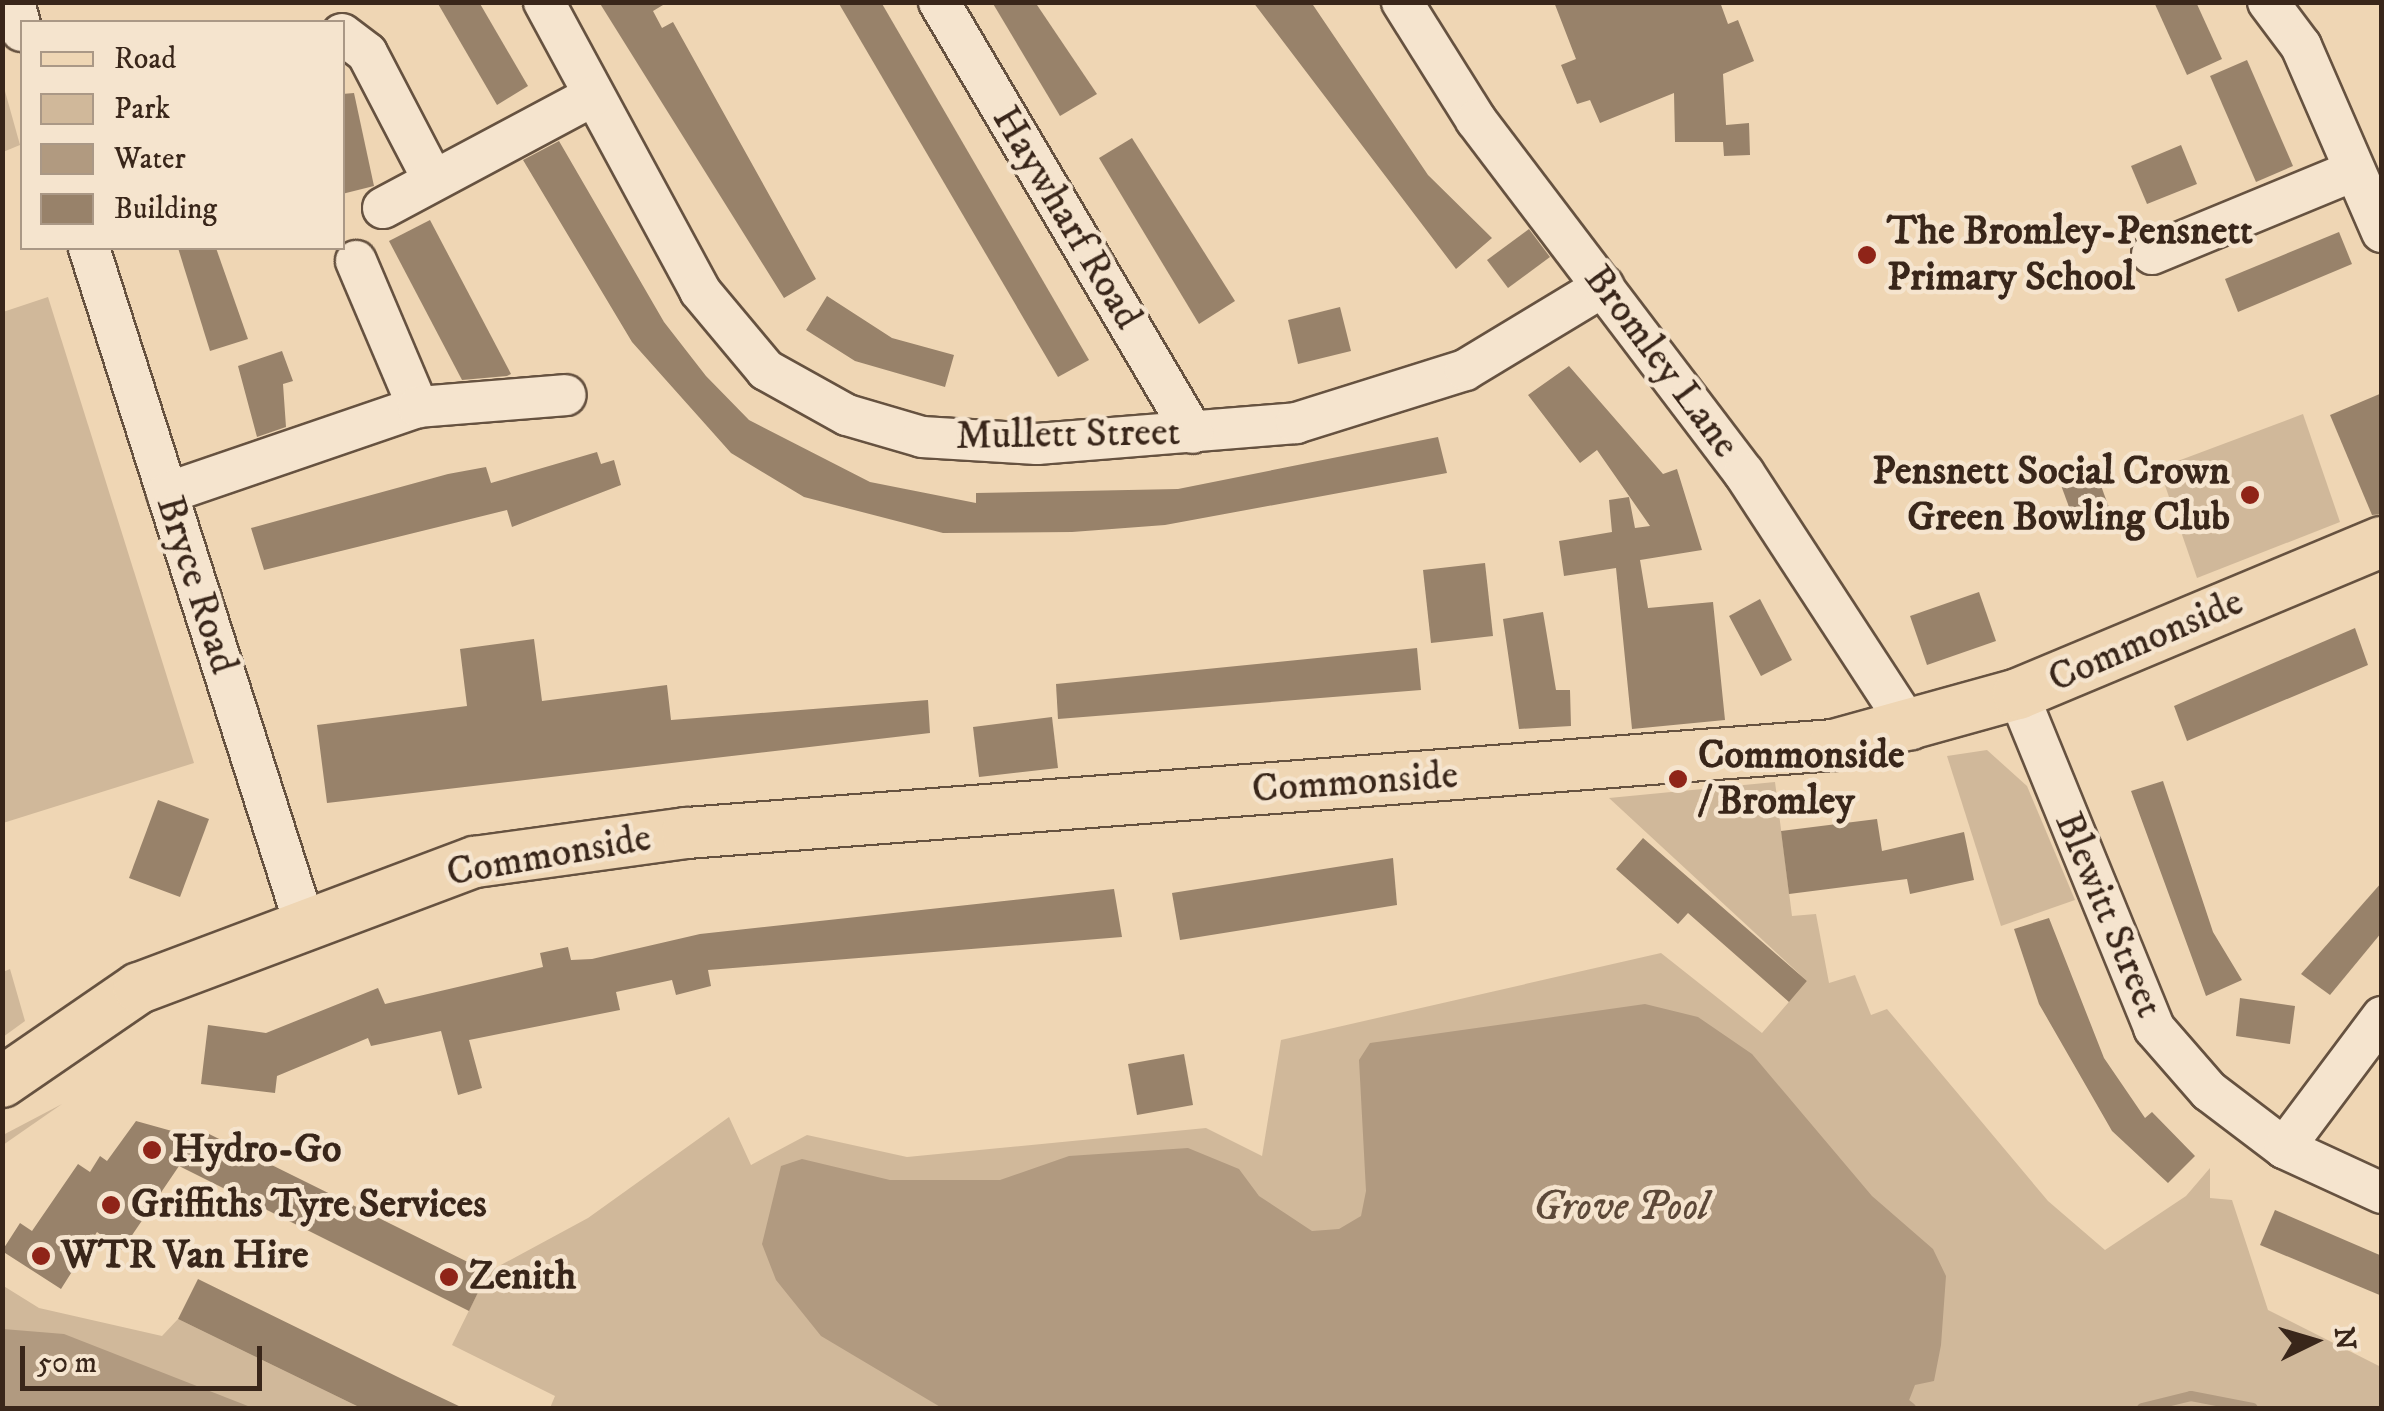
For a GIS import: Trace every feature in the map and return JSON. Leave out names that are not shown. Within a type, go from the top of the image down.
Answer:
[{"type":"main road","name":"Commonside","points":[[207,968],[304,922],[475,862],[572,847],[1713,760],[1911,729],[2018,694],[2382,542]]},
{"type":"main road","points":[[2,1082],[138,988],[207,968]]},
{"type":"main road","points":[[2,1114],[179,999],[207,968]]},
{"type":"street","name":"Mullett Street","points":[[544,2],[700,291],[766,370],[847,415],[922,437],[1038,444],[1296,423],[1439,379],[1604,286]]},
{"type":"street","name":"Haywharf Road","points":[[938,2],[1193,434]]},
{"type":"street","name":"Bromley Lane","points":[[1402,2],[1476,120],[1744,472],[1911,729]]},
{"type":"street","points":[[2268,2],[2301,46],[2382,232]]},
{"type":"street","points":[[345,36],[367,53],[433,180]]},
{"type":"street","points":[[383,208],[593,96]]},
{"type":"street","points":[[2152,254],[2353,171]]},
{"type":"street","name":"Bryce Road","points":[[90,250],[304,922]]},
{"type":"street","points":[[356,261],[418,407]]},
{"type":"street","points":[[167,494],[418,407],[566,395]]},
{"type":"street","name":"Blewitt Street","points":[[2018,694],[2154,1028],[2209,1091],[2284,1148],[2382,1193]]},
{"type":"street","points":[[2284,1148],[2382,1017]]},
{"type":"green space","points":[[3,84],[20,145],[2,152]]},
{"type":"green space","points":[[48,297],[194,763],[3,823],[3,312]]},
{"type":"green space","name":"Pensnett Social Crown Green Bowling Club","points":[[2303,414],[2340,522],[2197,578],[2159,468]]},
{"type":"green space","points":[[1987,750],[2027,786],[2075,900],[2001,926],[1947,756]]},
{"type":"green space","points":[[1775,782],[1792,916],[1816,914],[1829,983],[1855,975],[1871,1015],[1887,1009],[2048,1201],[2105,1250],[2186,1196],[2210,1168],[2210,1198],[2232,1200],[2268,1310],[2381,1367],[2382,1408],[550,1408],[555,1396],[452,1345],[488,1272],[588,1218],[729,1117],[751,1165],[807,1135],[907,1157],[1206,1128],[1262,1156],[1281,1040],[1661,953],[1762,1033],[1807,981],[1609,798]]},
{"type":"green space","points":[[10,969],[25,1021],[3,1037],[3,972]]},
{"type":"green space","points":[[62,1104],[3,1145],[3,1135]]},
{"type":"green space","points":[[2,1285],[39,1308],[162,1336],[178,1319],[361,1408],[3,1408]]},
{"type":"water","name":"Grove Pool","points":[[1645,1004],[1698,1017],[1752,1054],[1872,1196],[1933,1249],[1946,1276],[1941,1345],[1934,1381],[1915,1385],[1906,1408],[942,1408],[821,1336],[776,1280],[762,1244],[781,1166],[802,1159],[890,1180],[1000,1180],[1069,1156],[1188,1148],[1239,1169],[1259,1196],[1312,1231],[1339,1229],[1361,1216],[1366,1191],[1359,1060],[1370,1043]]},
{"type":"water","points":[[3,1329],[64,1334],[253,1408],[3,1408]]},
{"type":"building","points":[[437,2],[479,2],[528,86],[497,105]]},
{"type":"building","points":[[599,2],[668,2],[653,11],[662,28],[673,22],[816,279],[784,298]]},
{"type":"building","points":[[838,2],[881,2],[1089,360],[1058,377]]},
{"type":"building","points":[[992,2],[1035,2],[1097,94],[1060,116]]},
{"type":"building","points":[[1253,2],[1311,2],[1428,175],[1492,238],[1456,269]]},
{"type":"building","points":[[1554,2],[1720,2],[1728,24],[1738,20],[1754,61],[1723,74],[1726,125],[1749,123],[1750,155],[1724,156],[1723,142],[1675,142],[1674,93],[1600,123],[1590,100],[1577,104],[1561,65],[1576,59]]},
{"type":"building","points":[[2154,2],[2196,2],[2222,59],[2187,75]]},
{"type":"building","points":[[2247,60],[2293,166],[2256,182],[2210,76]]},
{"type":"building","points":[[354,93],[374,186],[345,193],[345,94]]},
{"type":"building","points":[[1132,138],[1235,301],[1199,324],[1099,158]]},
{"type":"building","points":[[559,141],[664,322],[706,376],[749,420],[870,482],[976,503],[976,493],[1178,489],[1438,437],[1447,473],[1165,525],[1072,532],[943,533],[804,497],[731,453],[632,342],[523,160]]},
{"type":"building","points":[[2181,145],[2197,184],[2147,204],[2131,166]]},
{"type":"building","points":[[430,220],[511,374],[462,380],[389,241]]},
{"type":"building","points":[[1529,229],[1550,257],[1508,288],[1487,260]]},
{"type":"building","points":[[2339,232],[2352,264],[2238,312],[2225,279]]},
{"type":"building","points":[[179,250],[217,250],[248,339],[210,351]]},
{"type":"building","points":[[827,296],[892,338],[954,355],[945,387],[855,361],[806,330]]},
{"type":"building","points":[[1340,307],[1351,351],[1298,364],[1288,320]]},
{"type":"building","points":[[282,351],[293,381],[283,384],[286,427],[257,437],[238,366]]},
{"type":"building","points":[[1569,366],[1663,474],[1677,469],[1702,550],[1640,560],[1648,608],[1713,602],[1725,720],[1632,729],[1616,568],[1564,576],[1559,541],[1612,532],[1609,500],[1629,497],[1635,528],[1650,526],[1597,450],[1580,463],[1528,395]]},
{"type":"building","points":[[2382,393],[2382,514],[2372,515],[2330,415]]},
{"type":"building","points":[[597,452],[601,464],[614,460],[621,485],[512,527],[507,510],[264,570],[251,528],[448,474],[486,467],[491,483]]},
{"type":"building","points":[[2093,464],[2111,513],[2076,526],[2058,477]]},
{"type":"building","points":[[1485,563],[1493,636],[1431,643],[1423,570]]},
{"type":"building","points":[[1979,592],[1996,641],[1927,665],[1910,616]]},
{"type":"building","points":[[1760,599],[1792,660],[1761,676],[1729,616]]},
{"type":"building","points":[[1543,612],[1556,690],[1570,690],[1571,726],[1519,729],[1503,619]]},
{"type":"building","points":[[2355,628],[2368,665],[2187,741],[2174,706]]},
{"type":"building","points":[[534,639],[542,701],[667,685],[671,720],[928,700],[930,733],[327,803],[317,725],[467,706],[460,649]]},
{"type":"building","points":[[1417,648],[1421,690],[1058,719],[1056,684]]},
{"type":"building","points":[[1052,717],[1058,768],[979,777],[973,727]]},
{"type":"building","points":[[2163,781],[2213,932],[2242,980],[2206,996],[2131,791]]},
{"type":"building","points":[[158,800],[209,819],[180,897],[129,878]]},
{"type":"building","points":[[1877,819],[1882,851],[1964,832],[1974,880],[1910,894],[1907,879],[1789,894],[1781,831]]},
{"type":"building","points":[[1643,838],[1807,981],[1789,1002],[1688,913],[1678,924],[1616,869]]},
{"type":"building","points":[[1393,858],[1397,905],[1180,940],[1172,893]]},
{"type":"building","points":[[2382,882],[2382,932],[2330,995],[2301,974]]},
{"type":"building","points":[[1114,889],[1122,937],[708,970],[711,986],[676,995],[672,980],[616,992],[620,1010],[469,1040],[482,1088],[458,1095],[441,1031],[371,1046],[368,1038],[277,1076],[275,1093],[201,1084],[208,1025],[266,1033],[378,988],[385,1004],[543,967],[540,953],[568,947],[571,960],[592,959],[700,934]]},
{"type":"building","points":[[2049,918],[2104,1058],[2145,1118],[2152,1112],[2195,1156],[2168,1183],[2112,1131],[2039,1004],[2014,929]]},
{"type":"building","points":[[2240,998],[2295,1006],[2290,1044],[2236,1036]]},
{"type":"building","points":[[1184,1054],[1193,1105],[1137,1115],[1128,1064]]},
{"type":"building","points":[[136,1121],[197,1138],[201,1130],[488,1272],[469,1311],[179,1166],[122,1250],[97,1232],[61,1289],[2,1251],[20,1223],[32,1231],[78,1164],[90,1172],[100,1156],[107,1161]]},
{"type":"building","points":[[2275,1210],[2382,1256],[2382,1296],[2260,1245]]},
{"type":"building","points":[[198,1279],[463,1408],[361,1408],[178,1319]]},
{"type":"waterway","points":[[2142,1408],[2191,1396],[2253,1408]]},
{"type":"waterway","points":[[1905,1403],[1911,1408]]},
{"type":"place","name":"The Bromley-Pensnett Primary School","points":[[1867,255]]},
{"type":"place","name":"Pensnett Social Crown Green Bowling Club","points":[[2250,495]]},
{"type":"place","name":"Commonside / Bromley","points":[[1678,779]]},
{"type":"place","name":"Hydro-Go","points":[[152,1150]]},
{"type":"place","name":"Griffiths Tyre Services","points":[[111,1205]]},
{"type":"place","name":"WTR Van Hire","points":[[41,1256]]},
{"type":"place","name":"Zenith","points":[[449,1277]]}]
